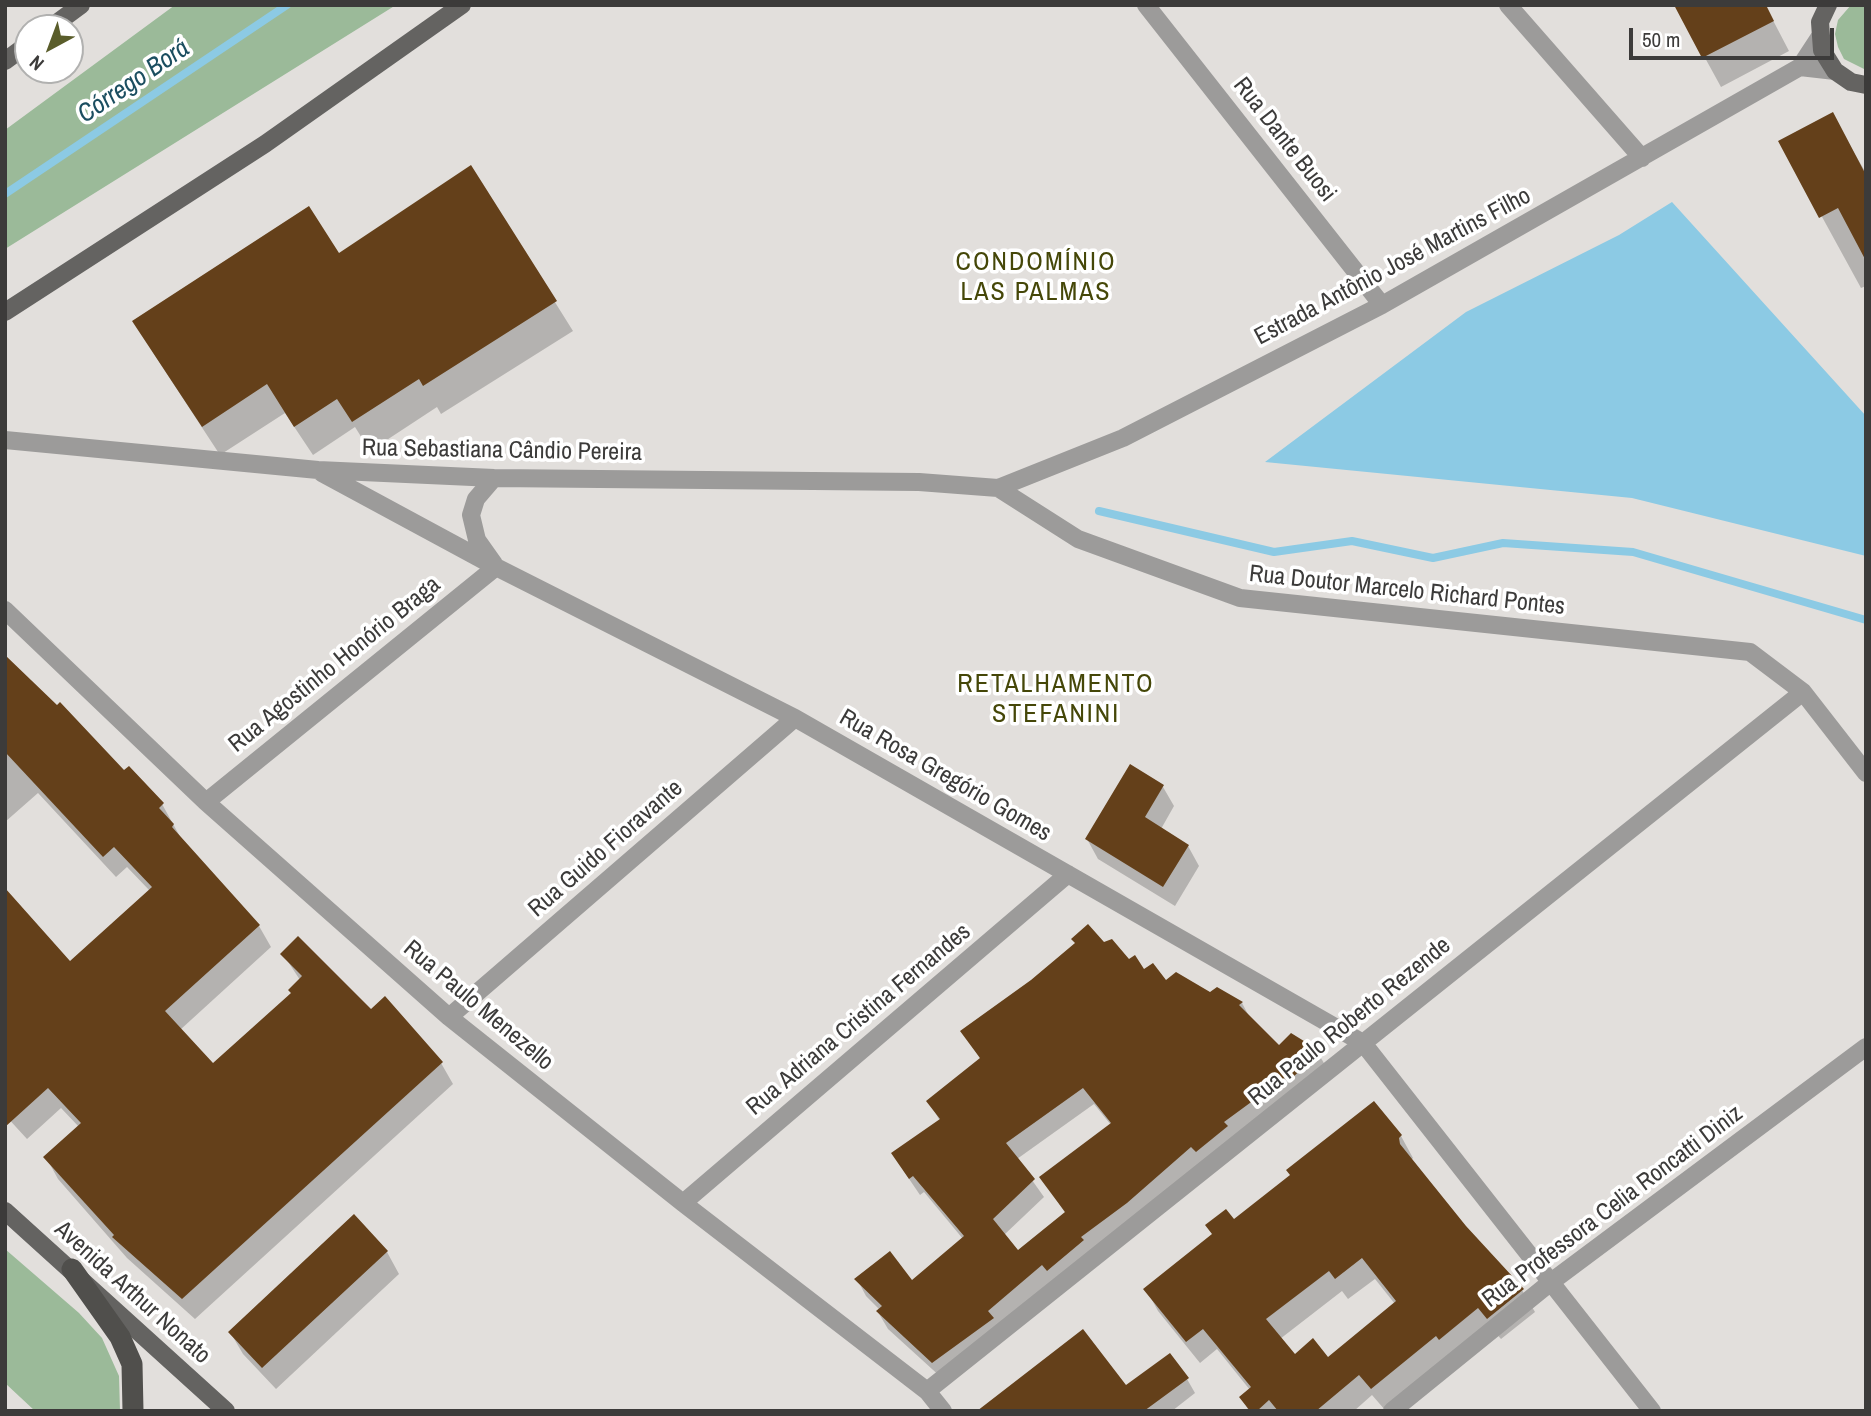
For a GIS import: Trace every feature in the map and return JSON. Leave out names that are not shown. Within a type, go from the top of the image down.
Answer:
[{"type":"highway","points":[[72,1269],[120,1337],[132,1364],[133,1411]]},
{"type":"main road","points":[[5,312],[265,144],[462,5]]},
{"type":"main road","points":[[1827,6],[1819,38],[1822,50],[1835,71],[1851,82],[1866,85]]},
{"type":"main road","name":"Avenida Arthur Nonato","points":[[5,1211],[226,1411]]},
{"type":"street","name":"Rua Dante Buosi","points":[[1146,5],[1382,305]]},
{"type":"street","points":[[1508,5],[1642,158]]},
{"type":"street","name":"Estrada Antônio José Martins Filho","points":[[998,488],[1123,438],[1382,305],[1800,66],[1819,38]]},
{"type":"street","points":[[1800,66],[1835,71]]},
{"type":"street","name":"Rua Sebastiana Cândio Pereira","points":[[5,440],[318,470],[494,478],[919,482],[998,488]]},
{"type":"street","name":"Rua Rosa Gregório Gomes","points":[[318,470],[496,567],[795,718],[1363,1043]]},
{"type":"street","name":"Rua Rosa Gregório Gomes","points":[[494,478],[476,499],[471,515],[477,540],[496,567]]},
{"type":"street","name":"Rua Doutor Marcelo Richard Pontes","points":[[998,488],[1078,539],[1240,598],[1750,652],[1803,692]]},
{"type":"street","name":"Rua Agostinho Honório Braga","points":[[206,802],[496,567]]},
{"type":"street","name":"Rua Paulo Menezello","points":[[5,610],[206,802],[449,1017],[682,1203],[927,1391],[943,1411]]},
{"type":"street","points":[[1803,692],[1866,773]]},
{"type":"street","name":"Rua Paulo Roberto Rezende","points":[[927,1391],[1803,692]]},
{"type":"street","name":"Rua Guido Fioravante","points":[[449,1017],[795,718]]},
{"type":"street","name":"Rua Adriana Cristina Fernandes","points":[[682,1203],[1068,874]]},
{"type":"street","points":[[1363,1043],[1652,1411]]},
{"type":"street","name":"Rua Professora Celia Roncatti Diniz","points":[[1392,1411],[1551,1282],[1866,1047]]},
{"type":"green space","points":[[175,5],[396,5],[5,249],[5,130],[68,84],[84,84],[84,72]]},
{"type":"green space","points":[[1851,5],[1866,5],[1866,70],[1844,59],[1835,34],[1838,20]]},
{"type":"green space","points":[[5,1249],[79,1313],[102,1338],[119,1376],[120,1411],[35,1411],[5,1383]]},
{"type":"water","points":[[1672,202],[1866,416],[1866,556],[1632,498],[1265,462],[1466,312],[1619,235]]},
{"type":"building","points":[[1674,5],[1766,5],[1774,21],[1702,58]]},
{"type":"building","points":[[1833,112],[1866,175],[1866,261],[1838,208],[1819,218],[1778,141]]},
{"type":"building","points":[[471,165],[557,301],[423,386],[419,379],[352,422],[337,399],[294,427],[267,384],[202,427],[132,321],[309,206],[339,253]]},
{"type":"building","points":[[5,655],[57,705],[60,702],[124,770],[129,766],[164,803],[159,808],[174,824],[172,827],[260,925],[165,1011],[213,1063],[291,993],[288,990],[302,976],[280,954],[298,936],[371,1009],[385,996],[443,1062],[182,1299],[112,1237],[114,1235],[43,1157],[81,1123],[48,1088],[5,1127],[5,888],[70,961],[152,887],[114,847],[103,857],[5,752]]},
{"type":"building","points":[[1130,764],[1164,785],[1145,817],[1189,845],[1163,887],[1085,839]]},
{"type":"building","points":[[1088,924],[1104,942],[1112,939],[1129,959],[1135,955],[1144,969],[1153,963],[1166,980],[1176,972],[1210,992],[1217,987],[1243,1002],[1239,1005],[1279,1045],[1291,1033],[1320,1051],[1289,1081],[1284,1078],[1224,1122],[1228,1126],[1196,1152],[1191,1147],[1127,1203],[1081,1237],[1084,1240],[1047,1271],[1042,1265],[988,1311],[994,1318],[932,1363],[876,1311],[882,1306],[854,1279],[890,1251],[912,1280],[964,1236],[913,1176],[909,1179],[891,1153],[940,1119],[926,1101],[980,1058],[960,1031],[1031,980],[1075,943],[1071,939]],"holes":[[[1083,1088],[1111,1123],[1039,1177],[1065,1212],[1018,1250],[993,1219],[1035,1179],[1006,1143]]]},
{"type":"building","points":[[1374,1101],[1402,1135],[1399,1138],[1400,1144],[1466,1226],[1524,1289],[1487,1319],[1478,1308],[1439,1340],[1436,1336],[1371,1389],[1359,1375],[1316,1411],[1278,1411],[1269,1400],[1257,1411],[1250,1411],[1239,1397],[1251,1387],[1203,1329],[1186,1342],[1143,1289],[1212,1234],[1205,1225],[1226,1209],[1234,1219],[1290,1175],[1286,1170]],"holes":[[[1362,1258],[1396,1301],[1328,1357],[1313,1338],[1295,1354],[1266,1319],[1329,1271],[1335,1279]]]},
{"type":"building","points":[[354,1214],[388,1251],[262,1368],[228,1332]]},
{"type":"building","points":[[1083,1329],[1126,1385],[1170,1353],[1189,1378],[1144,1411],[977,1411]]},
{"type":"waterway","name":"Córrego Borá","points":[[5,194],[287,5]]},
{"type":"waterway","points":[[1099,511],[1274,552],[1352,541],[1433,558],[1503,543],[1633,552],[1866,620]]},
{"type":"district","name":"CONDOMÍNIO LAS PALMAS","points":[[1036,278]]},
{"type":"district","name":"RETALHAMENTO STEFANINI","points":[[1056,700]]}]
